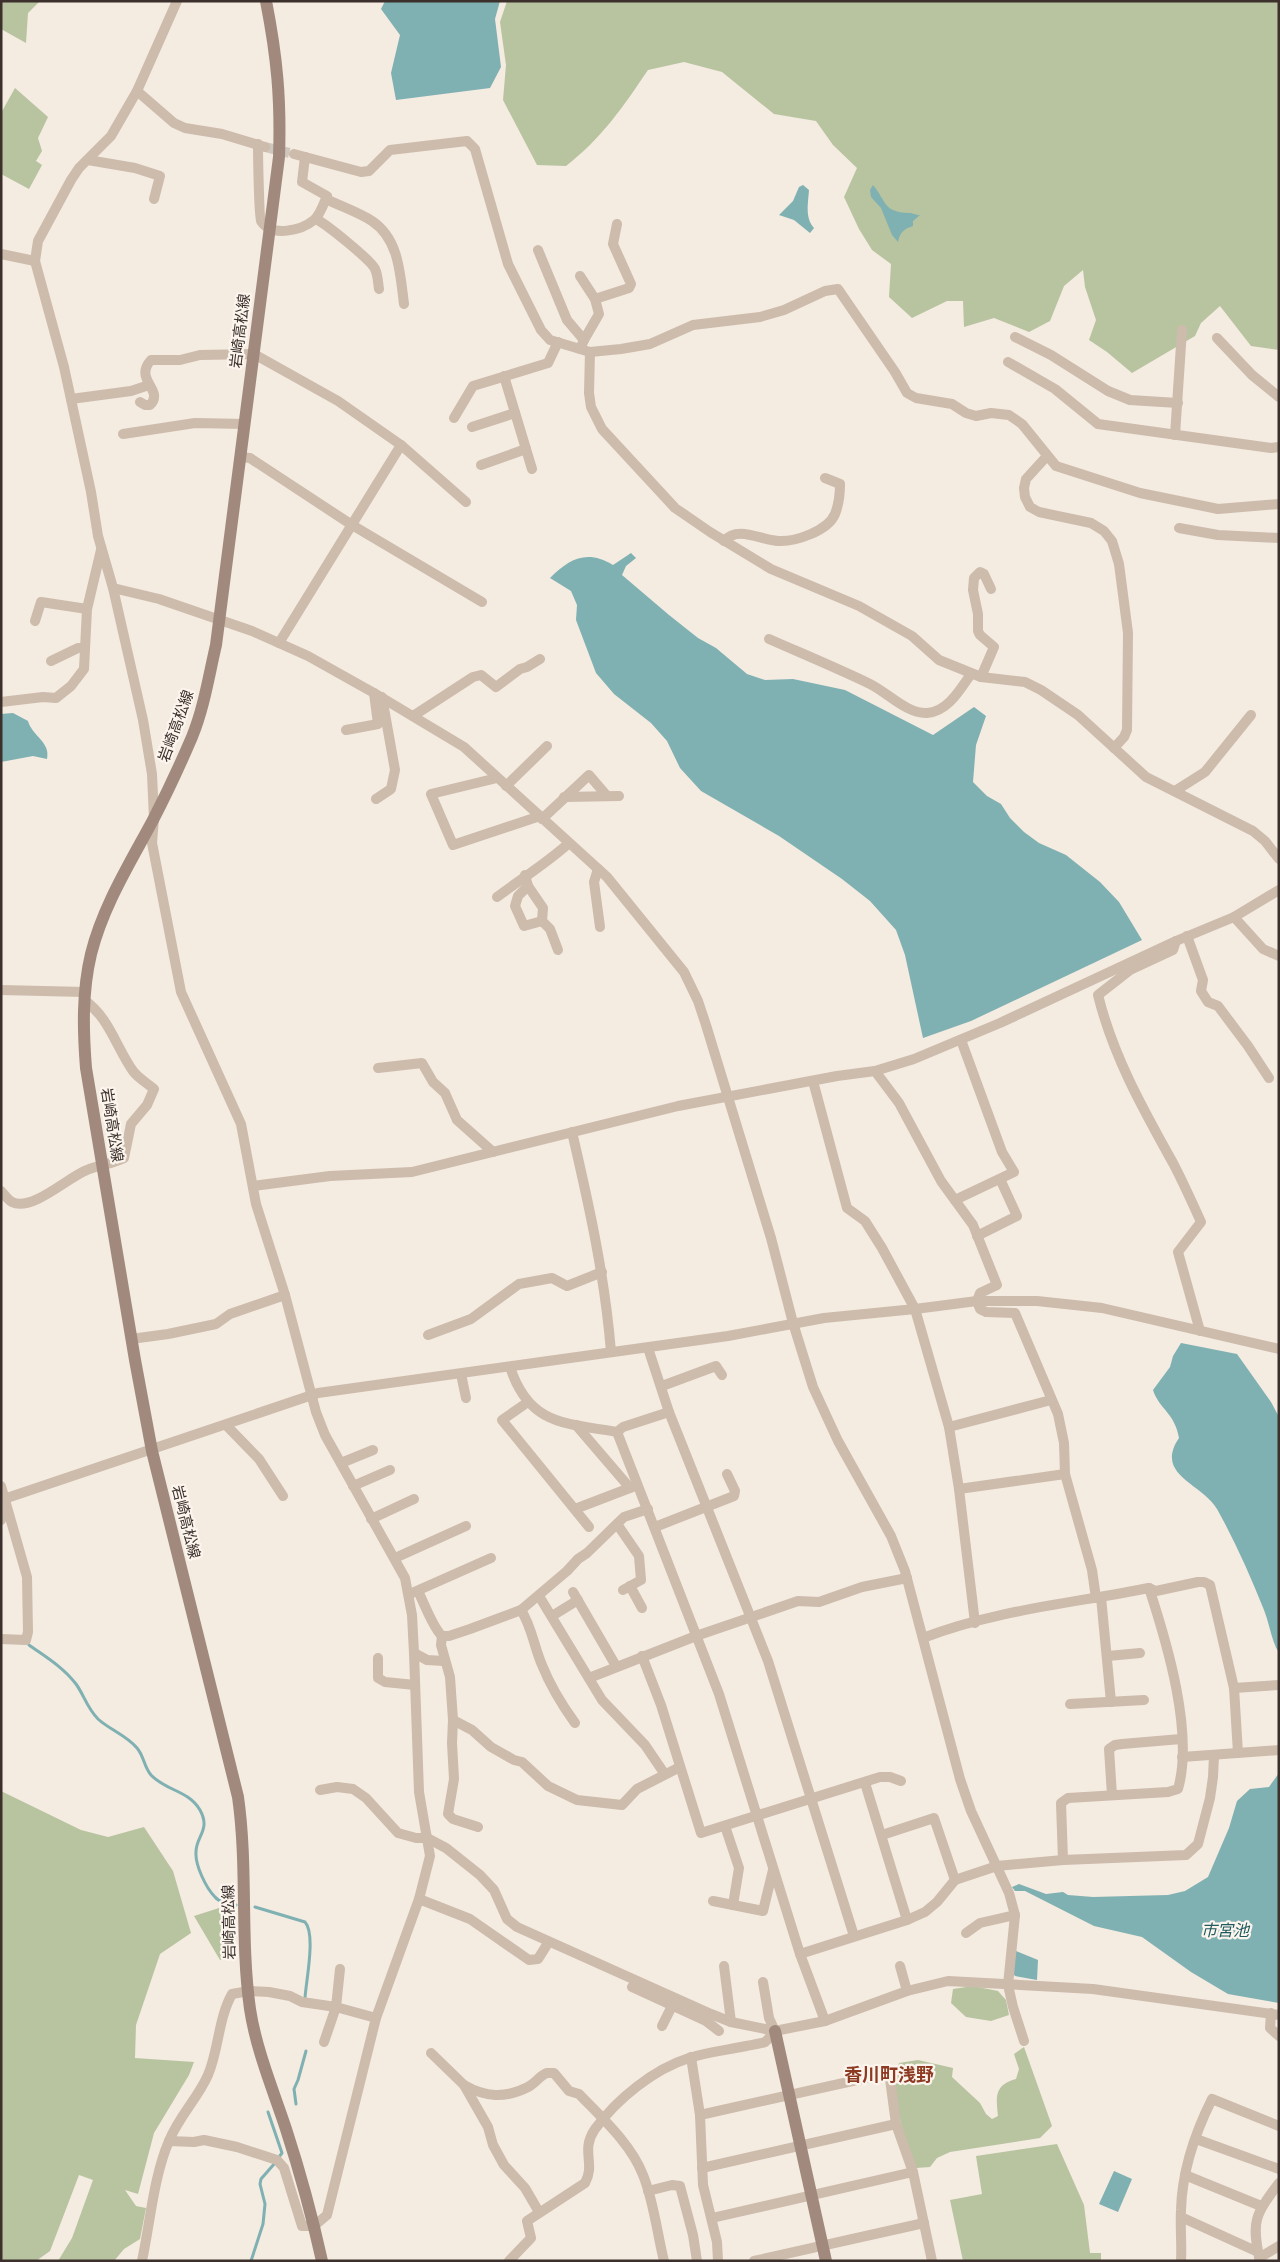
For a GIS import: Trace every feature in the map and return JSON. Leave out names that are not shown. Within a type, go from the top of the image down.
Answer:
[{"type":"main road","name":"岩崎高松線","points":[[266,1],[278,71],[281,110],[279,156],[216,645],[193,736],[154,818],[102,919],[91,955],[84,996],[83,1030],[86,1068],[131,1339],[152,1451],[238,1796],[243,1834],[245,1961],[251,2010],[265,2065],[314,2226],[322,2261]]},
{"type":"main road","points":[[775,2031],[826,2261]]},
{"type":"street","points":[[177,1],[137,91],[111,136],[78,168],[38,241],[35,261],[71,399],[92,492],[101,549],[113,588],[148,744],[154,818],[152,843],[181,992],[241,1124],[252,1186],[325,1435],[413,1593],[430,1614],[436,1632],[442,1636],[448,1636],[521,1610],[539,1596],[624,1517],[648,1509]]},
{"type":"street","points":[[137,91],[174,123],[186,128],[222,134],[261,146],[259,214],[262,222],[270,228],[298,229],[316,219],[326,199],[327,196],[302,182],[305,157]]},
{"type":"street","points":[[294,154],[361,172],[369,170],[390,150],[467,141],[475,149],[508,264],[541,330],[550,340],[585,347],[650,344],[693,325],[760,317],[784,310],[825,291],[838,289],[890,364],[907,393],[916,398],[952,404],[966,413],[976,416],[990,413],[1008,415],[1022,424],[1056,466],[1140,494],[1218,509],[1279,504]]},
{"type":"street","points":[[88,160],[135,168],[160,176],[154,199]]},
{"type":"street","points":[[326,199],[370,219],[383,229],[393,244],[404,304]]},
{"type":"street","points":[[316,219],[325,223],[346,243],[368,259],[376,270],[380,289]]},
{"type":"street","points":[[595,299],[622,291],[629,288],[631,284],[612,244],[617,224]]},
{"type":"street","points":[[538,250],[567,320],[585,347]]},
{"type":"street","points":[[1,254],[35,261]]},
{"type":"street","points":[[580,276],[595,299],[599,314],[585,347],[592,407],[602,429],[675,508],[724,541],[771,569],[859,606],[912,636],[939,660],[976,675],[1025,682],[1078,714],[1146,777],[1253,831],[1265,841],[1279,859]]},
{"type":"street","points":[[1175,435],[1182,330]]},
{"type":"street","points":[[1015,337],[1051,355],[1108,391],[1130,400],[1178,403]]},
{"type":"street","points":[[1217,338],[1252,375],[1279,397]]},
{"type":"street","points":[[454,418],[473,386],[548,363],[558,342]]},
{"type":"street","points":[[140,402],[150,405],[154,401],[155,394],[144,374],[145,366],[151,360],[180,360],[200,355],[254,354],[338,401],[402,445],[466,502]]},
{"type":"street","points":[[1008,362],[1055,389],[1098,424],[1271,448],[1279,447]]},
{"type":"street","points":[[504,376],[532,469]]},
{"type":"street","points":[[71,399],[132,391],[149,385]]},
{"type":"street","points":[[472,426],[515,414]]},
{"type":"street","points":[[123,434],[195,423],[244,424]]},
{"type":"street","points":[[279,643],[402,445]]},
{"type":"street","points":[[481,465],[526,449]]},
{"type":"street","points":[[1047,456],[1026,479],[1024,488],[1025,498],[1030,507],[1039,512],[1091,523],[1098,527],[1112,541],[1119,564],[1128,633],[1127,730],[1124,737],[1114,748]]},
{"type":"street","points":[[240,457],[250,458],[352,524],[482,602]]},
{"type":"street","points":[[724,541],[730,535],[739,532],[779,541],[792,540],[820,528],[835,515],[840,494],[840,484],[825,478]]},
{"type":"street","points":[[1179,528],[1218,535],[1279,538]]},
{"type":"street","points":[[1,702],[43,696],[56,698],[71,686],[84,669],[87,609],[101,549]]},
{"type":"street","points":[[769,639],[872,685],[913,710],[928,713],[939,710],[952,700],[976,675],[994,647],[980,636],[978,631],[978,614],[973,590],[974,578],[980,572],[984,574],[991,589]]},
{"type":"street","points":[[113,588],[159,599],[219,620],[308,656],[414,716],[464,748],[607,877],[684,972],[698,1001],[728,1096],[813,1387],[825,1416],[891,1536],[907,1578],[960,1779],[971,1811],[1010,1893],[1015,1914],[1008,1985],[1024,2041]]},
{"type":"street","points":[[35,621],[40,602],[87,609]]},
{"type":"street","points":[[51,661],[78,648],[85,648]]},
{"type":"street","points":[[414,716],[473,677],[480,675],[496,687],[520,669],[527,668],[540,660]]},
{"type":"street","points":[[346,730],[378,724],[378,695]]},
{"type":"street","points":[[376,799],[391,789],[395,770],[378,695]]},
{"type":"street","points":[[1175,791],[1206,772],[1251,715]]},
{"type":"street","points":[[506,786],[547,746]]},
{"type":"street","points":[[498,778],[431,794],[453,845],[541,818],[589,775],[607,796]]},
{"type":"street","points":[[564,797],[619,796]]},
{"type":"street","points":[[497,897],[525,875],[551,859],[569,843]]},
{"type":"street","points":[[598,869],[594,882],[600,927]]},
{"type":"street","points":[[525,875],[528,886],[543,908],[542,921],[550,929],[558,950]]},
{"type":"street","points":[[528,886],[518,896],[515,906],[524,926],[542,921]]},
{"type":"street","points":[[252,1186],[330,1176],[412,1172],[728,1096],[874,1072],[914,1060],[961,1040],[1176,940],[1234,917],[1279,890]]},
{"type":"street","points":[[1234,917],[1263,949],[1279,956]]},
{"type":"street","points":[[1187,936],[1203,980],[1201,991],[1208,1002],[1218,1006],[1269,1078]]},
{"type":"street","points":[[1176,940],[1173,950],[1130,970],[1098,996],[1103,1016],[1119,1059],[1147,1118],[1174,1164],[1201,1222],[1178,1252],[1200,1331]]},
{"type":"street","points":[[1,990],[84,996],[96,1008],[108,1025],[134,1073],[154,1089],[147,1104],[131,1124],[124,1158],[103,1167],[86,1170],[40,1198],[22,1204],[12,1202],[1,1191]]},
{"type":"street","points":[[955,1200],[1014,1172],[1002,1152],[961,1040]]},
{"type":"street","points":[[378,1068],[422,1063],[433,1082],[445,1092],[456,1120],[493,1152]]},
{"type":"street","points":[[874,1072],[899,1103],[941,1180],[973,1225],[997,1285],[980,1293],[976,1300]]},
{"type":"street","points":[[813,1082],[847,1208],[865,1221],[915,1309],[949,1427],[959,1489],[975,1623]]},
{"type":"street","points":[[572,1132],[596,1237],[611,1352]]},
{"type":"street","points":[[977,1236],[1018,1216],[1000,1179]]},
{"type":"street","points":[[428,1335],[471,1319],[519,1284],[552,1278],[567,1286],[602,1272]]},
{"type":"street","points":[[131,1339],[168,1334],[216,1324],[230,1314],[285,1295]]},
{"type":"street","points":[[976,1300],[980,1310],[986,1312],[1016,1312],[1058,1414],[1064,1444],[1065,1474],[1099,1598],[1108,1656],[1111,1702]]},
{"type":"street","points":[[3,1500],[152,1451],[312,1395],[342,1389],[648,1348],[728,1336],[793,1323],[976,1300],[1037,1301],[1079,1305],[1279,1349]]},
{"type":"street","points":[[648,1348],[669,1412],[768,1661],[854,1936]]},
{"type":"street","points":[[662,1386],[716,1366],[722,1375]]},
{"type":"street","points":[[510,1367],[515,1382],[528,1402],[534,1409],[551,1419],[617,1432],[623,1427],[669,1412]]},
{"type":"street","points":[[461,1374],[466,1398]]},
{"type":"street","points":[[949,1427],[1051,1400]]},
{"type":"street","points":[[528,1402],[502,1420],[589,1527]]},
{"type":"street","points":[[226,1425],[259,1460],[283,1496]]},
{"type":"street","points":[[576,1425],[634,1486],[648,1509],[719,1694],[800,1954],[825,2021]]},
{"type":"street","points":[[617,1432],[634,1486]]},
{"type":"street","points":[[341,1464],[373,1450]]},
{"type":"street","points":[[353,1486],[390,1470]]},
{"type":"street","points":[[655,1527],[734,1496],[734,1491],[727,1474]]},
{"type":"street","points":[[959,1489],[1065,1474]]},
{"type":"street","points":[[1,1486],[3,1500],[27,1577],[28,1632],[26,1640],[1,1639]]},
{"type":"street","points":[[575,1509],[634,1486]]},
{"type":"street","points":[[371,1519],[414,1499]]},
{"type":"street","points":[[1,1520],[3,1500]]},
{"type":"street","points":[[617,1524],[639,1556],[640,1580],[627,1588],[642,1608]]},
{"type":"street","points":[[395,1558],[466,1526]]},
{"type":"street","points":[[413,1593],[491,1558]]},
{"type":"street","points":[[589,1678],[696,1636],[798,1601],[818,1602],[862,1587],[907,1578]]},
{"type":"street","points":[[923,1638],[1031,1608],[1099,1598],[1149,1588],[1156,1591],[1204,1582],[1210,1585],[1234,1688],[1238,1753]]},
{"type":"street","points":[[1064,1860],[1062,1803],[1068,1798],[1168,1792],[1178,1789],[1182,1777],[1182,1739],[1175,1680],[1149,1588]]},
{"type":"street","points":[[168,2141],[194,2142],[204,2140],[237,2147],[277,2160],[284,2168],[302,2226],[314,2226],[327,2215],[376,2018],[418,1899],[430,1856],[419,1792],[413,1593]]},
{"type":"street","points":[[539,1596],[602,1700],[645,1745],[664,1774]]},
{"type":"street","points":[[552,1616],[576,1596],[616,1666]]},
{"type":"street","points":[[521,1610],[527,1619],[542,1666],[563,1707],[576,1723]]},
{"type":"street","points":[[442,1636],[441,1645],[444,1661],[450,1677],[453,1720],[454,1780],[448,1814],[453,1819],[478,1827]]},
{"type":"street","points":[[414,1653],[427,1660],[444,1661]]},
{"type":"street","points":[[1108,1656],[1140,1653]]},
{"type":"street","points":[[642,1656],[661,1705],[701,1833],[880,1777],[890,1777],[901,1781]]},
{"type":"street","points":[[378,1658],[378,1678],[385,1682],[415,1685]]},
{"type":"street","points":[[1234,1688],[1279,1685]]},
{"type":"street","points":[[1070,1704],[1144,1700]]},
{"type":"street","points":[[453,1720],[472,1730],[491,1747],[514,1760],[522,1762],[548,1786],[577,1800],[608,1805],[622,1805],[637,1789],[651,1784],[664,1774],[680,1767]]},
{"type":"street","points":[[1112,1795],[1110,1749],[1114,1745],[1182,1739]]},
{"type":"street","points":[[1182,1757],[1279,1750]]},
{"type":"street","points":[[800,1954],[907,1920],[931,1907],[955,1880],[996,1866],[1064,1860],[1186,1855],[1198,1844],[1210,1798],[1214,1756]]},
{"type":"street","points":[[864,1783],[882,1835],[907,1920]]},
{"type":"street","points":[[320,1790],[337,1787],[353,1788],[366,1798],[398,1833],[416,1838],[428,1838],[446,1848],[480,1875],[494,1890],[507,1919],[517,1927],[575,1955],[731,2022],[775,2031],[825,2021],[907,1991],[948,1981],[1093,1989],[1275,2014],[1270,2028],[1279,2036]]},
{"type":"street","points":[[882,1835],[934,1818],[955,1880]]},
{"type":"street","points":[[725,1826],[739,1868],[733,1905]]},
{"type":"street","points":[[713,1901],[763,1911],[774,1869]]},
{"type":"street","points":[[418,1899],[470,1919],[530,1960],[538,1959],[548,1943]]},
{"type":"street","points":[[966,1933],[980,1923],[1015,1914]]},
{"type":"street","points":[[575,1955],[573,1960],[706,2021],[719,2031]]},
{"type":"street","points":[[724,1966],[731,2022]]},
{"type":"street","points":[[900,1966],[907,1991]]},
{"type":"street","points":[[324,2042],[336,2007],[340,1969]]},
{"type":"street","points":[[763,1982],[769,2018],[775,2031]]},
{"type":"street","points":[[142,2261],[161,2163],[168,2141],[181,2116],[199,2092],[208,2074],[225,2007],[232,1994],[249,1991],[269,1992],[290,1996],[302,2002],[336,2007],[376,2018]]},
{"type":"street","points":[[662,2026],[672,2006]]},
{"type":"street","points":[[509,2261],[531,2238],[527,2221],[585,2183],[590,2175],[587,2144],[603,2119],[620,2102],[648,2079],[674,2063],[692,2057],[765,2042],[775,2031]]},
{"type":"street","points":[[431,2053],[464,2085],[488,2126],[493,2145],[504,2165],[525,2188],[540,2212]]},
{"type":"street","points":[[692,2057],[700,2115],[703,2185],[712,2218],[718,2261]]},
{"type":"street","points":[[464,2085],[484,2095],[502,2096],[528,2088],[542,2075],[554,2073],[569,2091],[580,2094],[603,2119],[637,2163],[648,2191],[664,2261]]},
{"type":"street","points":[[700,2115],[884,2074],[890,2079],[896,2124],[913,2172],[932,2261]]},
{"type":"street","points":[[1181,2261],[1181,2217],[1185,2174],[1202,2119],[1212,2099],[1279,2126]]},
{"type":"street","points":[[702,2168],[896,2124]]},
{"type":"street","points":[[1196,2139],[1279,2168]]},
{"type":"street","points":[[712,2218],[913,2172]]},
{"type":"street","points":[[1185,2174],[1261,2206]]},
{"type":"street","points":[[1259,2257],[1254,2227],[1256,2218],[1261,2206],[1279,2183]]},
{"type":"street","points":[[648,2191],[680,2186],[691,2227],[697,2261]]},
{"type":"street","points":[[1181,2217],[1259,2257]]},
{"type":"street","points":[[754,2261],[924,2223]]},
{"type":"street","points":[[1259,2257],[1279,2246]]},
{"type":"green space","points":[[1,1],[40,1],[28,13],[26,43],[1,29]]},
{"type":"green space","points":[[507,1],[1279,1],[1279,350],[1251,346],[1220,306],[1201,323],[1195,336],[1132,373],[1089,340],[1096,320],[1085,287],[1083,270],[1064,286],[1050,321],[1029,332],[994,318],[964,327],[963,301],[947,301],[912,318],[889,297],[891,264],[872,250],[859,229],[844,197],[857,168],[833,145],[816,121],[774,114],[722,72],[684,62],[648,70],[621,109],[601,133],[566,166],[537,165],[503,100],[506,65],[500,22]]},
{"type":"green space","points":[[15,88],[48,117],[38,138],[42,151],[36,161],[42,165],[29,189],[1,174],[1,113]]},
{"type":"green space","points":[[1,1791],[81,1830],[108,1837],[144,1827],[173,1871],[191,1933],[160,1954],[136,2025],[135,2058],[194,2062],[189,2075],[154,2133],[138,2194],[125,2190],[136,2206],[146,2208],[140,2239],[124,2249],[114,2261],[58,2261],[72,2238],[93,2180],[79,2175],[50,2251],[36,2261],[1,2261]]},
{"type":"green space","points":[[219,1908],[221,1916],[233,1928],[234,1936],[230,1958],[220,1960],[194,1916]]},
{"type":"green space","points":[[973,1986],[998,1991],[1006,2000],[1009,2015],[991,2021],[966,2017],[951,2003],[953,1989]]},
{"type":"green space","points":[[1024,2047],[1052,2126],[1040,2138],[950,2152],[937,2158],[930,2167],[916,2168],[899,2116],[895,2089],[899,2063],[918,2060],[953,2068],[952,2077],[980,2103],[986,2114],[992,2119],[998,2116],[997,2098],[1000,2088],[1016,2079],[1019,2069],[1014,2054]]},
{"type":"green space","points":[[1057,2144],[1084,2205],[1090,2253],[1101,2253],[1101,2261],[963,2261],[950,2200],[982,2194],[976,2156]]},
{"type":"water","points":[[385,1],[500,1],[495,19],[501,67],[490,88],[396,100],[391,73],[400,35],[381,9]]},
{"type":"water","points":[[803,185],[809,190],[808,215],[814,228],[810,233],[794,220],[779,215],[793,201],[799,187]]},
{"type":"water","points":[[873,185],[886,205],[894,211],[920,215],[913,221],[913,226],[901,233],[898,242],[892,235],[881,208],[871,197],[870,190]]},
{"type":"water","points":[[631,553],[636,558],[626,566],[622,575],[698,638],[716,648],[747,674],[765,680],[793,679],[845,690],[933,735],[974,707],[986,716],[976,745],[973,782],[987,796],[1001,804],[1010,818],[1024,832],[1039,843],[1066,855],[1100,882],[1119,902],[1142,940],[971,1021],[923,1038],[905,955],[896,930],[870,901],[842,879],[779,836],[701,791],[680,768],[667,741],[651,723],[614,694],[596,673],[576,620],[577,605],[571,591],[550,578],[571,561],[579,558],[595,558],[613,565]]},
{"type":"water","points":[[13,713],[28,721],[33,731],[44,743],[47,759],[33,756],[1,762],[1,714]]},
{"type":"water","points":[[1181,1343],[1237,1354],[1271,1402],[1279,1417],[1279,1653],[1253,1584],[1217,1509],[1210,1500],[1183,1478],[1176,1470],[1172,1461],[1173,1451],[1179,1438],[1177,1430],[1171,1417],[1159,1402],[1153,1390],[1170,1367],[1173,1356]]},
{"type":"water","name":"市宮池","points":[[1279,1773],[1279,2003],[1228,1994],[1191,1972],[1142,1937],[1094,1926],[1025,1891],[1015,1891],[1012,1887],[1019,1884],[1046,1894],[1063,1892],[1068,1895],[1093,1897],[1168,1895],[1185,1891],[1208,1877],[1229,1828],[1237,1801],[1250,1789],[1269,1787]]},
{"type":"water","points":[[1016,1951],[1038,1960],[1037,1980],[1015,1976],[1013,1973]]},
{"type":"water","points":[[1114,2171],[1132,2179],[1118,2212],[1099,2204]]},
{"type":"waterway","points":[[29,1645],[66,1672],[79,1688],[98,1719],[137,1748],[151,1775],[195,1803],[200,1810],[204,1823],[196,1852],[197,1863],[202,1876],[208,1888],[219,1901],[236,1905]]},
{"type":"waterway","points":[[255,1907],[305,1922],[310,1937],[310,1958],[305,1998]]},
{"type":"waterway","points":[[296,2104],[294,2089],[306,2051]]},
{"type":"waterway","points":[[268,2112],[282,2153],[279,2157]]},
{"type":"waterway","points":[[251,2261],[263,2224],[265,2204],[260,2184],[261,2179],[275,2163]]},
{"type":"tunnel","points":[[265,147],[294,154]]},
{"type":"district","name":"香川町浅野","points":[[889,2075]]}]
